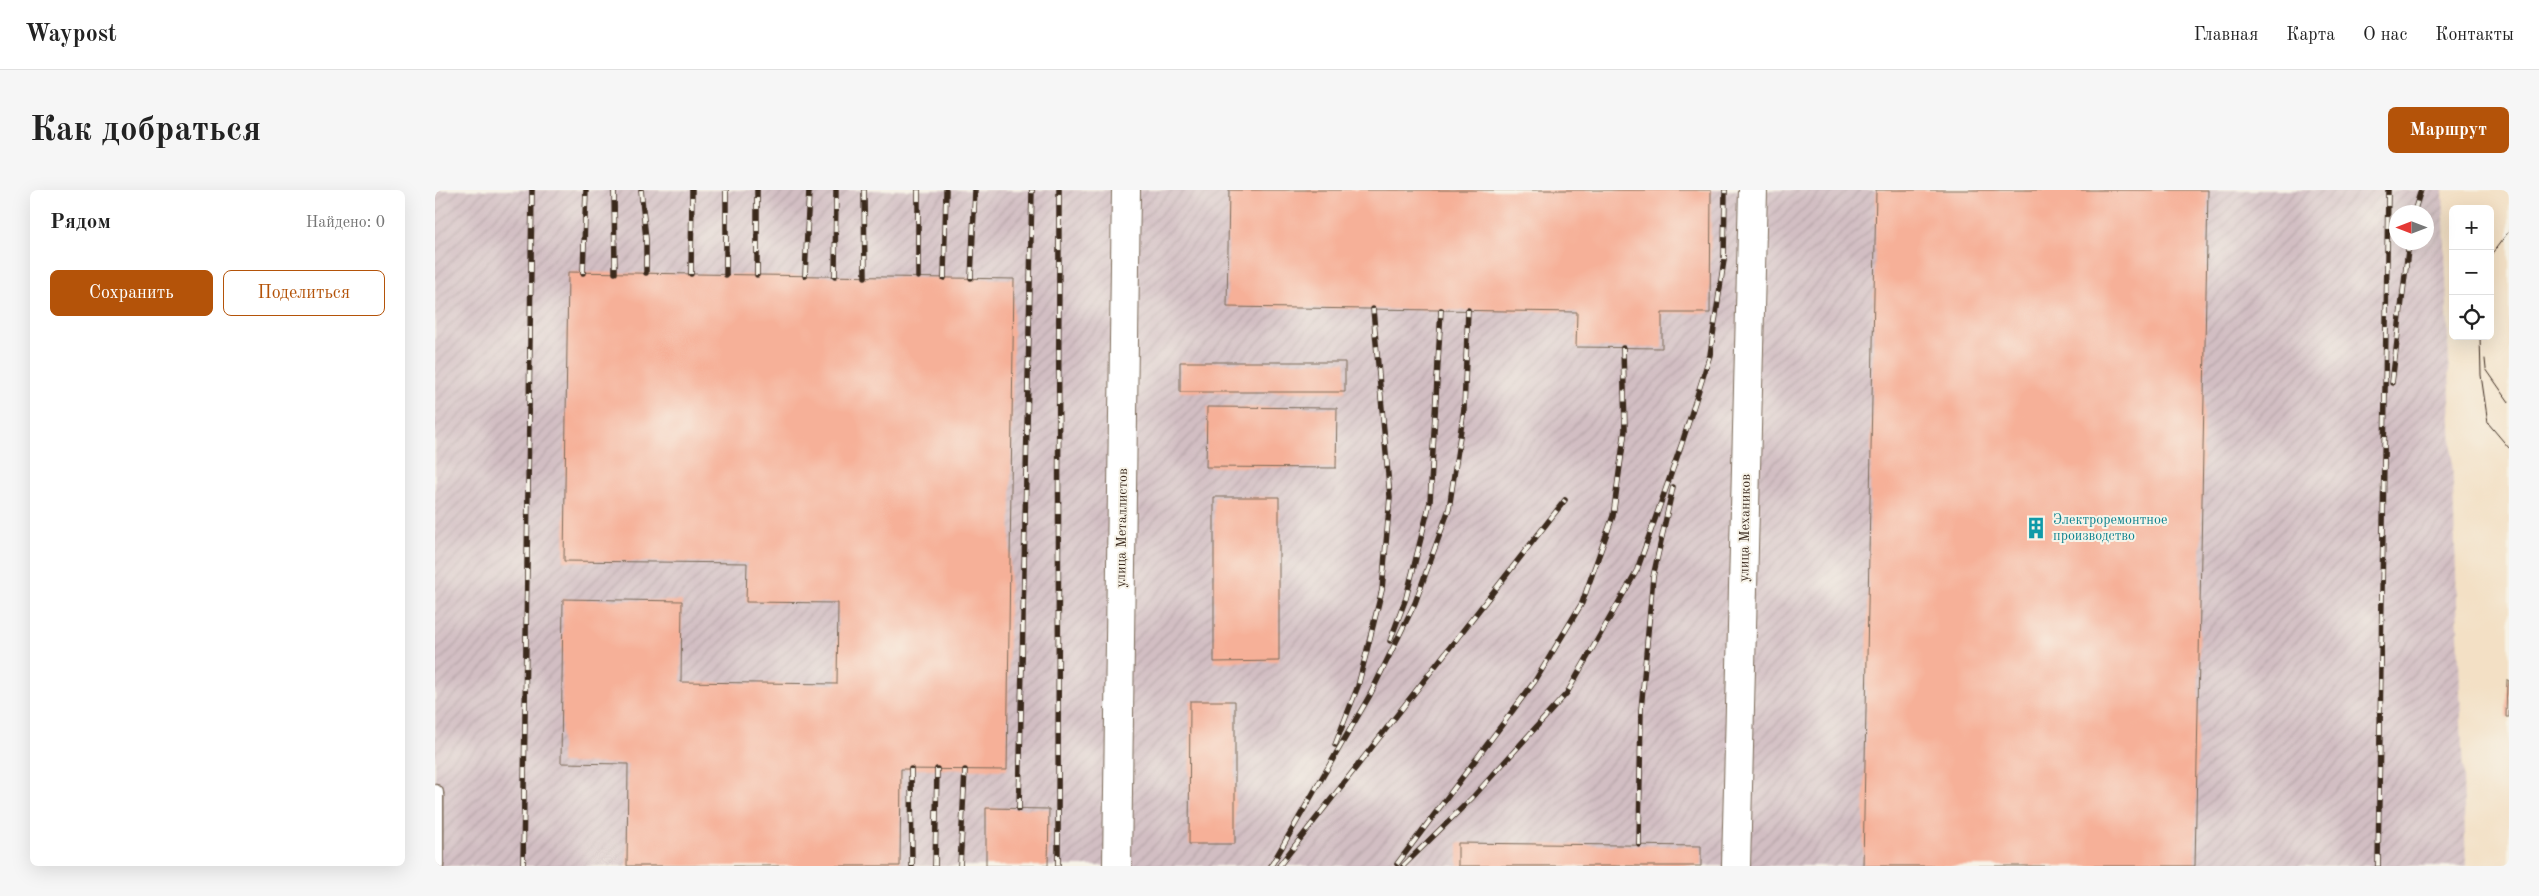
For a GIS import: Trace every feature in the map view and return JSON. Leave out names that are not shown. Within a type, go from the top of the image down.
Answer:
[{"type":"street","name":"улица Металлистов","points":[[1117,866],[1126,190]]},
{"type":"street","name":"улица Механиков","points":[[1736,866],[1753,190]]},
{"type":"lane","points":[[435,793],[435,866]]},
{"type":"shaded area","points":[[435,190],[2443,190],[2466,866],[435,866]]},
{"type":"building","points":[[1229,190],[1711,190],[1710,313],[1662,313],[1662,348],[1576,347],[1577,312],[1227,307]]},
{"type":"building","name":"Электроремонтное производство","points":[[1876,190],[2208,190],[2195,866],[1863,866]]},
{"type":"building","points":[[568,272],[1014,279],[1007,770],[901,769],[900,866],[627,866],[628,764],[561,763],[563,599],[682,601],[681,682],[837,684],[838,603],[746,602],[747,563],[564,561]]},
{"type":"building","points":[[1180,362],[1345,362],[1345,392],[1180,392]]},
{"type":"building","points":[[1207,407],[1337,408],[1336,468],[1206,467]]},
{"type":"building","points":[[1214,497],[1279,497],[1279,661],[1214,662]]},
{"type":"building","points":[[2507,680],[2509,680],[2509,717],[2506,717]]},
{"type":"building","points":[[1190,701],[1235,701],[1235,844],[1189,844]]},
{"type":"building","points":[[986,808],[1049,809],[1048,866],[986,866]]},
{"type":"building","points":[[1458,843],[1701,846],[1701,866],[1458,866]]},
{"type":"tram line","points":[[2494,251],[2509,231]]},
{"type":"tram line","points":[[2480,340],[2481,375],[2488,423],[2509,448]]},
{"type":"tram line","points":[[2485,359],[2486,369],[2509,402]]},
{"type":"railway","points":[[523,866],[532,190]]},
{"type":"railway","points":[[583,273],[586,190]]},
{"type":"railway","points":[[614,190],[615,273]]},
{"type":"railway","points":[[641,190],[646,239],[646,273]]},
{"type":"railway","points":[[691,274],[692,190]]},
{"type":"railway","points":[[726,190],[726,275]]},
{"type":"railway","points":[[757,190],[757,275]]},
{"type":"railway","points":[[805,276],[809,190]]},
{"type":"railway","points":[[835,276],[836,190]]},
{"type":"railway","points":[[864,190],[865,277]]},
{"type":"railway","points":[[918,190],[918,277]]},
{"type":"railway","points":[[944,278],[946,190]]},
{"type":"railway","points":[[971,278],[975,190]]},
{"type":"railway","points":[[1019,809],[1032,190]]},
{"type":"railway","points":[[1058,866],[1059,190]]},
{"type":"railway","points":[[1403,866],[1473,797],[1567,693],[1637,570],[1682,443],[1710,355],[1724,260],[1725,190]]},
{"type":"railway","points":[[2378,866],[2388,190]]},
{"type":"railway","points":[[2416,205],[2421,190]]},
{"type":"railway","points":[[2392,383],[2408,250]]},
{"type":"railway","points":[[1335,745],[1358,686],[1382,590],[1390,497],[1373,309]]},
{"type":"railway","points":[[1390,641],[1406,598],[1430,502],[1441,310]]},
{"type":"railway","points":[[1271,866],[1370,695],[1415,603],[1449,509],[1464,409],[1468,310]]},
{"type":"railway","points":[[1397,864],[1535,681],[1582,603],[1613,516],[1625,430],[1623,348]]},
{"type":"railway","points":[[1639,845],[1641,710],[1653,577],[1673,487]]},
{"type":"railway","points":[[1279,866],[1565,500]]},
{"type":"railway","points":[[911,769],[912,866]]},
{"type":"railway","points":[[935,866],[937,769]]},
{"type":"railway","points":[[960,866],[965,770]]},
{"type":"place","name":"Электроремонтное производство","points":[[2036,528]]}]
